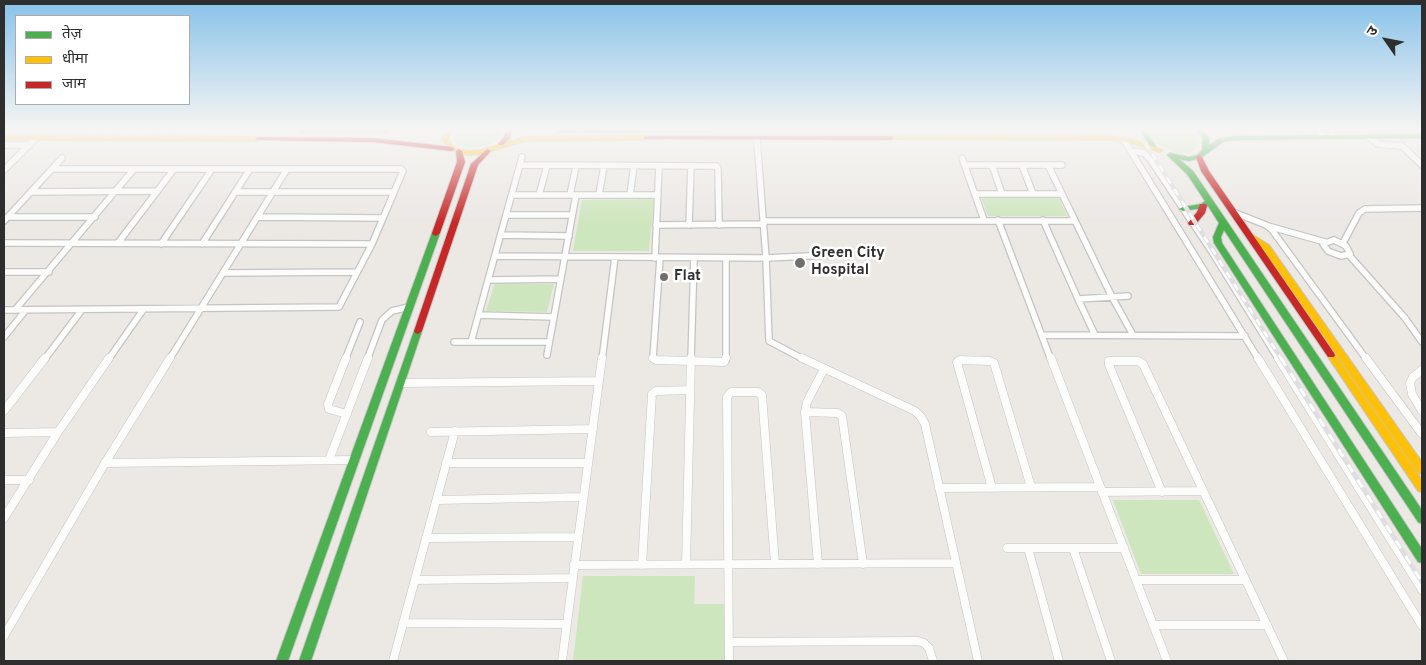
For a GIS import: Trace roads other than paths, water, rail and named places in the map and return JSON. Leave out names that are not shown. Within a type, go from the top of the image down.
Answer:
[{"type":"street","points":[[4,170],[13,161]]},
{"type":"street","points":[[6,219],[59,161]]},
{"type":"street","points":[[282,661],[460,161]]},
{"type":"street","points":[[304,661],[475,164],[478,161]]},
{"type":"street","points":[[471,342],[521,161]]},
{"type":"street","points":[[760,161],[769,341],[915,411],[921,417],[925,424],[978,661]]},
{"type":"street","points":[[963,161],[984,220]]},
{"type":"street","points":[[1136,161],[1422,626]]},
{"type":"street","points":[[1152,161],[1422,590]]},
{"type":"street","points":[[1177,161],[1190,173],[1206,204],[1224,223],[1422,520]]},
{"type":"street","points":[[1203,161],[1205,170],[1233,212],[1422,488]]},
{"type":"street","points":[[965,165],[1062,165]]},
{"type":"street","points":[[992,165],[1002,194]]},
{"type":"street","points":[[1022,165],[1033,194]]},
{"type":"street","points":[[1048,165],[1132,335]]},
{"type":"street","points":[[520,166],[718,167],[719,224]]},
{"type":"street","points":[[539,195],[547,166]]},
{"type":"street","points":[[547,355],[569,236],[576,166]]},
{"type":"street","points":[[599,195],[604,166]]},
{"type":"street","points":[[630,195],[634,166]]},
{"type":"street","points":[[660,166],[656,225],[658,258],[652,358],[656,360],[724,362],[726,359],[726,258]]},
{"type":"street","points":[[689,225],[691,166]]},
{"type":"street","points":[[4,310],[339,307],[372,244],[403,170],[52,169]]},
{"type":"street","points":[[15,310],[74,243],[134,169]]},
{"type":"street","points":[[118,243],[174,169]]},
{"type":"street","points":[[161,244],[212,169]]},
{"type":"street","points":[[202,244],[250,169]]},
{"type":"street","points":[[4,636],[105,463],[287,169]]},
{"type":"street","points":[[31,192],[157,191]]},
{"type":"street","points":[[235,192],[394,192]]},
{"type":"street","points":[[975,194],[1062,194]]},
{"type":"street","points":[[512,196],[658,195]]},
{"type":"street","points":[[1183,209],[1206,204]]},
{"type":"street","points":[[1192,222],[1201,213],[1206,204]]},
{"type":"street","points":[[1342,243],[1359,213],[1365,209],[1422,208]]},
{"type":"street","points":[[1233,212],[1266,225],[1324,242],[1330,240],[1342,243],[1351,251],[1349,255]]},
{"type":"street","points":[[506,215],[572,215]]},
{"type":"street","points":[[6,219],[95,217]]},
{"type":"street","points":[[258,217],[383,218]]},
{"type":"street","points":[[998,220],[1167,661]]},
{"type":"street","points":[[1043,220],[1095,335]]},
{"type":"street","points":[[656,225],[764,222],[1075,221]]},
{"type":"street","points":[[1224,223],[1217,237],[1218,243],[1422,558]]},
{"type":"street","points":[[1266,225],[1272,230],[1422,434]]},
{"type":"street","points":[[501,235],[569,236]]},
{"type":"street","points":[[1249,235],[1266,247],[1422,470]]},
{"type":"street","points":[[1324,242],[1325,248],[1332,254],[1349,255]]},
{"type":"street","points":[[4,243],[372,244]]},
{"type":"street","points":[[495,256],[766,258],[830,255]]},
{"type":"street","points":[[1349,255],[1405,318],[1422,342]]},
{"type":"street","points":[[562,661],[615,258]]},
{"type":"street","points":[[686,564],[694,258]]},
{"type":"street","points":[[4,272],[49,272]]},
{"type":"street","points":[[224,273],[357,272]]},
{"type":"street","points":[[488,280],[561,280]]},
{"type":"street","points":[[1078,299],[1128,296]]},
{"type":"street","points":[[330,460],[382,320],[386,314],[392,311],[409,307]]},
{"type":"street","points":[[4,411],[81,310]]},
{"type":"street","points":[[4,518],[58,432],[143,310]]},
{"type":"street","points":[[4,337],[25,311]]},
{"type":"street","points":[[479,315],[554,316]]},
{"type":"street","points":[[347,414],[329,409],[328,404],[360,322]]},
{"type":"street","points":[[1042,335],[1245,336]]},
{"type":"street","points":[[454,342],[549,342]]},
{"type":"street","points":[[992,488],[957,362],[960,360],[990,361],[994,364],[1031,487]]},
{"type":"street","points":[[1162,492],[1109,365],[1109,361],[1142,362],[1284,661]]},
{"type":"street","points":[[818,564],[805,412],[807,402],[824,368]]},
{"type":"street","points":[[1422,370],[1413,377],[1410,383],[1412,394],[1422,411]]},
{"type":"street","points":[[400,383],[599,381]]},
{"type":"street","points":[[642,565],[652,394],[656,391],[690,390]]},
{"type":"street","points":[[729,661],[728,394],[758,392],[762,395],[775,564]]},
{"type":"street","points":[[805,412],[838,413],[842,416],[864,564]]},
{"type":"street","points":[[431,432],[593,429]]},
{"type":"street","points":[[393,661],[455,431]]},
{"type":"street","points":[[4,433],[58,432]]},
{"type":"street","points":[[105,463],[354,460]]},
{"type":"street","points":[[446,463],[588,462]]},
{"type":"street","points":[[4,480],[29,480]]},
{"type":"street","points":[[939,488],[1031,487],[1162,492],[1203,491]]},
{"type":"street","points":[[437,500],[583,497]]},
{"type":"street","points":[[426,538],[578,537]]},
{"type":"street","points":[[1007,548],[1124,548]]},
{"type":"street","points":[[1028,548],[1059,661]]},
{"type":"street","points":[[1073,548],[1111,661]]},
{"type":"street","points":[[574,565],[956,563]]},
{"type":"street","points":[[415,580],[573,578]]},
{"type":"street","points":[[1136,580],[1245,580]]},
{"type":"street","points":[[404,623],[566,624]]},
{"type":"street","points":[[1153,625],[1267,626]]},
{"type":"street","points":[[729,642],[918,641],[924,643],[929,648],[934,661]]},
{"type":"railway","points":[[1157,161],[1282,360]]},
{"type":"railway","points":[[1281,358],[1422,582]]},
{"type":"place","name":"Green City Hospital","points":[[800,263]]},
{"type":"place","name":"Flat","points":[[664,277]]}]
